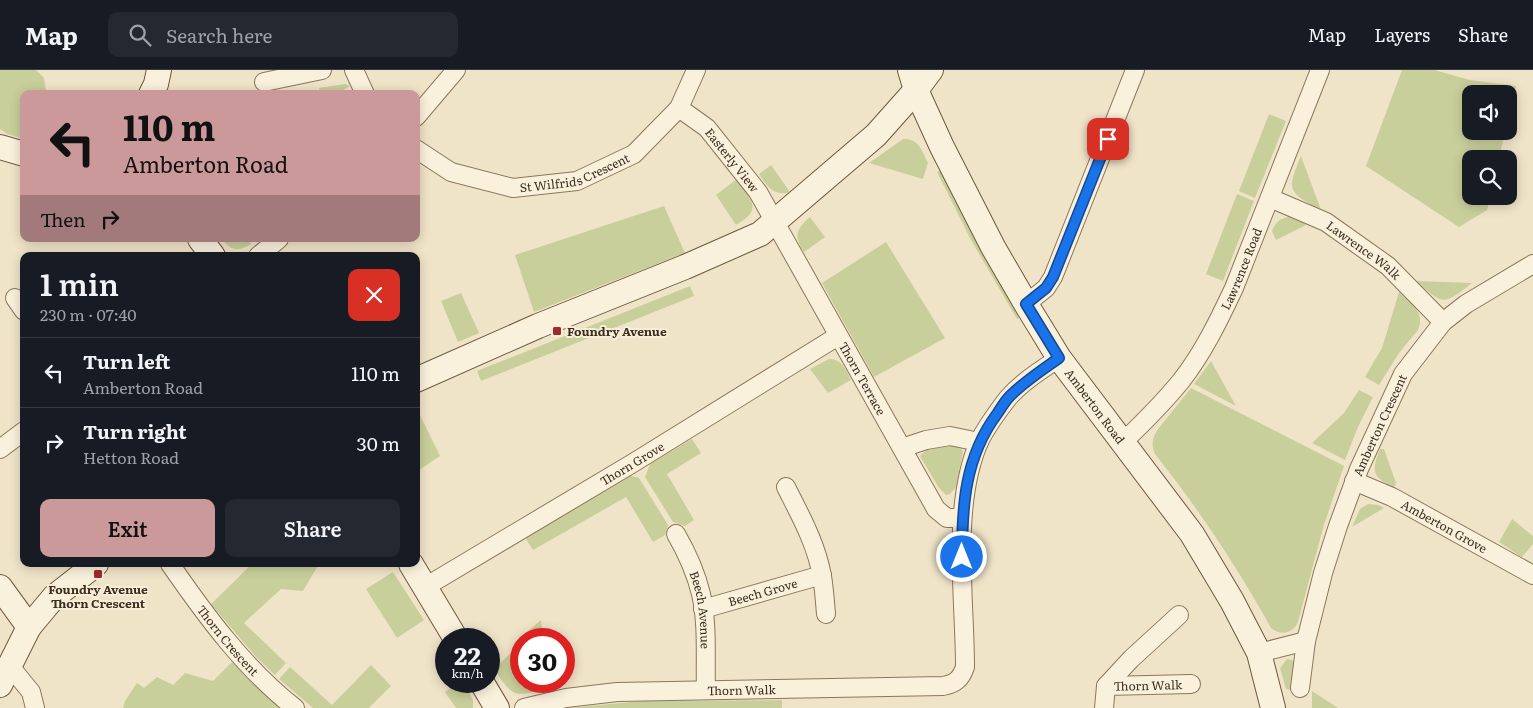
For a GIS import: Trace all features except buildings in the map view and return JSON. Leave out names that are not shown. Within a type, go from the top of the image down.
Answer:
[{"type":"street","points":[[153,90],[159,70]]},
{"type":"street","points":[[264,82],[322,70]]},
{"type":"street","points":[[354,70],[363,90]]},
{"type":"street","points":[[420,112],[456,70]]},
{"type":"street","name":"St Wilfrids Crescent","points":[[420,152],[451,172],[513,188],[577,181],[634,154],[678,108],[696,70]]},
{"type":"street","points":[[420,378],[538,326],[676,271],[760,234],[876,135],[913,80],[931,70]]},
{"type":"street","points":[[1026,304],[1046,288],[1053,277],[1135,70]]},
{"type":"street","name":"Lawrence Road","points":[[1123,442],[1153,413],[1182,380],[1201,351],[1234,288],[1320,70]]},
{"type":"street","name":"Amberton Road","points":[[913,80],[942,147],[965,193],[1026,304],[1059,358],[1192,534],[1232,601],[1259,653],[1274,708]]},
{"type":"street","name":"Easterly View","points":[[678,108],[707,128],[758,192],[775,222]]},
{"type":"street","points":[[0,147],[20,153]]},
{"type":"street","name":"Lawrence Walk","points":[[1270,198],[1326,222],[1388,266],[1443,322]]},
{"type":"street","name":"Thorn Terrace","points":[[775,222],[936,508],[947,518],[962,518]]},
{"type":"street","points":[[263,252],[276,242]]},
{"type":"street","name":"Amberton Crescent","points":[[1300,688],[1306,641],[1326,564],[1354,481],[1371,440],[1403,374],[1443,322],[1466,304],[1533,264]]},
{"type":"street","name":"Thorn Grove","points":[[425,587],[633,463],[838,336]]},
{"type":"street","points":[[962,518],[969,473],[979,442],[988,426],[1009,397],[1029,379],[1059,358]]},
{"type":"street","points":[[0,449],[20,434]]},
{"type":"street","points":[[902,448],[926,440],[950,436],[979,442]]},
{"type":"street","name":"Amberton Grove","points":[[1354,481],[1392,497],[1533,575]]},
{"type":"street","points":[[786,487],[814,546],[822,575],[826,614]]},
{"type":"street","name":"Thorn Walk","points":[[524,708],[566,698],[617,692],[944,686],[958,681],[963,675],[965,667],[962,518]]},
{"type":"street","name":"Beech Avenue","points":[[676,534],[687,553],[696,579],[703,609],[706,690]]},
{"type":"street","points":[[35,708],[31,692],[5,675],[29,627],[54,597],[92,567]]},
{"type":"street","name":"Thorn Crescent","points":[[172,567],[201,609],[225,639],[255,671],[296,708]]},
{"type":"street","points":[[413,567],[449,628]]},
{"type":"street","name":"Beech Grove","points":[[703,609],[822,575]]},
{"type":"street","points":[[0,587],[29,627]]},
{"type":"street","points":[[1104,708],[1106,686],[1131,659],[1179,615]]},
{"type":"street","points":[[1259,653],[1306,641]]},
{"type":"street","name":"Thorn Walk","points":[[1106,686],[1190,684]]},
{"type":"street","points":[[489,693],[497,708]]},
{"type":"green space","points":[[0,70],[36,70],[44,78],[46,90],[20,90],[20,138],[7,134],[0,129]]},
{"type":"green space","points":[[1402,70],[1434,70],[1470,80],[1508,85],[1462,85],[1462,140],[1503,140],[1501,150],[1462,150],[1462,205],[1488,205],[1487,210],[1459,227],[1366,166]]},
{"type":"green space","points":[[345,84],[350,86],[344,90],[319,90],[319,88]]},
{"type":"green space","points":[[1269,114],[1286,121],[1255,198],[1239,191]]},
{"type":"green space","points":[[903,139],[916,143],[924,154],[928,163],[923,179],[869,163]]},
{"type":"green space","points":[[1301,156],[1321,210],[1302,199],[1293,189],[1293,177]]},
{"type":"green space","points":[[771,165],[790,192],[775,192],[759,174]]},
{"type":"green space","points":[[943,169],[1023,316],[1017,319],[971,240],[937,172]]},
{"type":"green space","points":[[737,179],[750,199],[752,209],[745,219],[736,225],[716,195]]},
{"type":"green space","points":[[1237,194],[1254,201],[1223,281],[1206,274]]},
{"type":"green space","points":[[664,206],[685,253],[534,312],[515,255]]},
{"type":"green space","points":[[810,217],[825,237],[804,252],[797,237],[799,229]]},
{"type":"green space","points":[[1288,217],[1300,220],[1306,225],[1276,240],[1272,231],[1273,228],[1280,220]]},
{"type":"green space","points":[[225,242],[249,242],[251,244],[238,249],[228,246]]},
{"type":"green space","points":[[886,242],[945,338],[874,377],[822,283]]},
{"type":"green space","points":[[1416,281],[1472,283],[1455,296],[1443,300],[1432,295]]},
{"type":"green space","points":[[690,286],[694,296],[481,381],[477,371]]},
{"type":"green space","points":[[1399,292],[1419,313],[1420,324],[1418,330],[1399,353],[1379,385],[1365,377],[1382,348]]},
{"type":"green space","points":[[461,293],[479,333],[458,342],[441,301]]},
{"type":"green space","points":[[829,359],[840,363],[851,380],[828,393],[810,369]]},
{"type":"green space","points":[[1211,361],[1236,406],[1194,384]]},
{"type":"green space","points":[[1191,388],[1344,466],[1323,528],[1298,622],[1290,631],[1282,633],[1271,628],[1217,539],[1155,454],[1153,438],[1156,432]]},
{"type":"green space","points":[[1359,390],[1373,397],[1358,427],[1345,460],[1312,443],[1344,413]]},
{"type":"green space","points":[[420,415],[440,456],[420,469]]},
{"type":"green space","points":[[692,439],[701,453],[667,474],[694,520],[685,526],[673,522],[645,477],[650,464]]},
{"type":"green space","points":[[954,446],[963,451],[956,487],[950,494],[946,495],[939,488],[920,456],[931,448]]},
{"type":"green space","points":[[1380,449],[1384,449],[1396,483],[1394,488],[1381,480],[1375,473],[1375,463]]},
{"type":"green space","points":[[629,475],[639,478],[668,525],[665,535],[653,542],[626,497],[533,550],[524,536]]},
{"type":"green space","points":[[1368,504],[1384,508],[1352,527],[1360,509]]},
{"type":"green space","points":[[1512,519],[1533,536],[1533,544],[1522,557],[1499,542]]},
{"type":"green space","points":[[249,567],[317,567],[303,591],[281,589],[244,623],[286,663],[275,675],[256,657],[211,604]]},
{"type":"green space","points":[[393,572],[424,620],[397,638],[366,589]]},
{"type":"green space","points":[[541,620],[542,628],[532,628]]},
{"type":"green space","points":[[510,654],[510,690],[500,678],[500,663]]},
{"type":"green space","points":[[1287,659],[1292,660],[1296,665],[1291,690],[1286,689],[1280,668]]},
{"type":"green space","points":[[232,662],[280,708],[123,708],[125,701],[137,683],[144,688],[157,677],[173,685],[185,673],[213,681]]},
{"type":"green space","points":[[371,665],[391,686],[369,708],[313,708],[279,679],[290,667],[332,705]]},
{"type":"green space","points":[[1312,691],[1338,708],[1312,708]]},
{"type":"green space","points":[[446,693],[470,693],[473,700],[473,708],[456,708]]},
{"type":"green space","points":[[782,700],[782,708],[568,708],[642,701]]},
{"type":"place","name":"Foundry Avenue","points":[[557,331]]},
{"type":"place","name":"Foundry Avenue Thorn Crescent","points":[[98,574]]},
{"type":"route","points":[[962,557],[964,502],[969,473],[979,442],[1009,397],[1029,379],[1059,358],[1026,304],[1046,288],[1053,277],[1108,139]]}]
